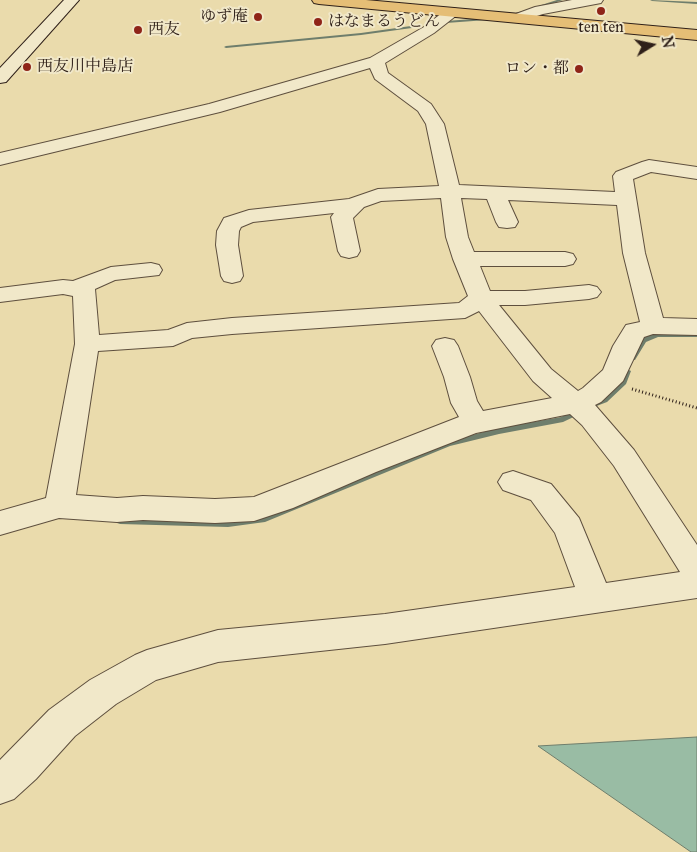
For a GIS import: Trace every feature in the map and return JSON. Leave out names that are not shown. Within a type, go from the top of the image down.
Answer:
[{"type":"main road","points":[[320,0],[521,17],[697,35]]},
{"type":"street","points":[[0,78],[72,0]]},
{"type":"street","points":[[521,17],[548,8],[596,0]]},
{"type":"street","points":[[0,159],[214,108],[376,61],[428,30],[452,12]]},
{"type":"street","points":[[376,61],[381,75],[424,108],[435,124],[450,191],[457,237],[464,259],[481,298],[512,340],[542,375],[581,409],[624,458],[697,572]]},
{"type":"street","points":[[653,326],[634,253],[622,176],[648,166],[697,173]]},
{"type":"street","points":[[349,251],[342,216],[355,205],[378,195],[450,191],[626,199]]},
{"type":"street","points":[[495,193],[508,222]]},
{"type":"street","points":[[232,276],[227,245],[228,231],[232,223],[249,216],[355,205]]},
{"type":"street","points":[[464,259],[565,259]]},
{"type":"street","points":[[74,289],[111,274],[151,270]]},
{"type":"street","points":[[0,295],[63,287],[84,290],[87,344],[59,506]]},
{"type":"street","points":[[87,344],[173,338],[187,331],[232,326],[466,310],[481,298],[525,298],[589,292]]},
{"type":"street","points":[[0,523],[59,506],[117,510],[143,508],[215,511],[254,509],[282,500],[366,464],[477,423],[581,409],[592,394],[614,375],[626,346],[635,332],[653,326],[697,327]]},
{"type":"street","points":[[446,346],[464,403],[477,423]]},
{"type":"street","points":[[513,482],[541,492],[568,527],[596,598]]},
{"type":"street","points":[[0,785],[23,766],[62,723],[103,692],[147,666],[218,646],[385,629],[697,584]]},
{"type":"path","points":[[637,391],[697,408]]},
{"type":"shaded area","points":[[697,737],[697,852],[691,852],[538,746]]},
{"type":"waterway","points":[[518,13],[561,0]]},
{"type":"waterway","points":[[652,0],[697,3]]},
{"type":"waterway","points":[[446,22],[486,19]]},
{"type":"waterway","points":[[226,47],[361,34],[418,26]]},
{"type":"waterway","points":[[633,358],[644,340],[657,335],[697,335]]},
{"type":"waterway","points":[[594,404],[604,400],[623,382],[627,371]]},
{"type":"waterway","points":[[120,521],[228,524],[265,519],[448,444],[499,431],[563,419],[579,411]]},
{"type":"place","name":"ten ten","points":[[601,11]]},
{"type":"place","name":"ゆず庵","points":[[258,17]]},
{"type":"place","name":"はなまるうどん","points":[[318,22]]},
{"type":"place","name":"西友","points":[[138,30]]},
{"type":"place","name":"西友川中島店","points":[[27,67]]},
{"type":"place","name":"ロン・都","points":[[579,69]]}]
